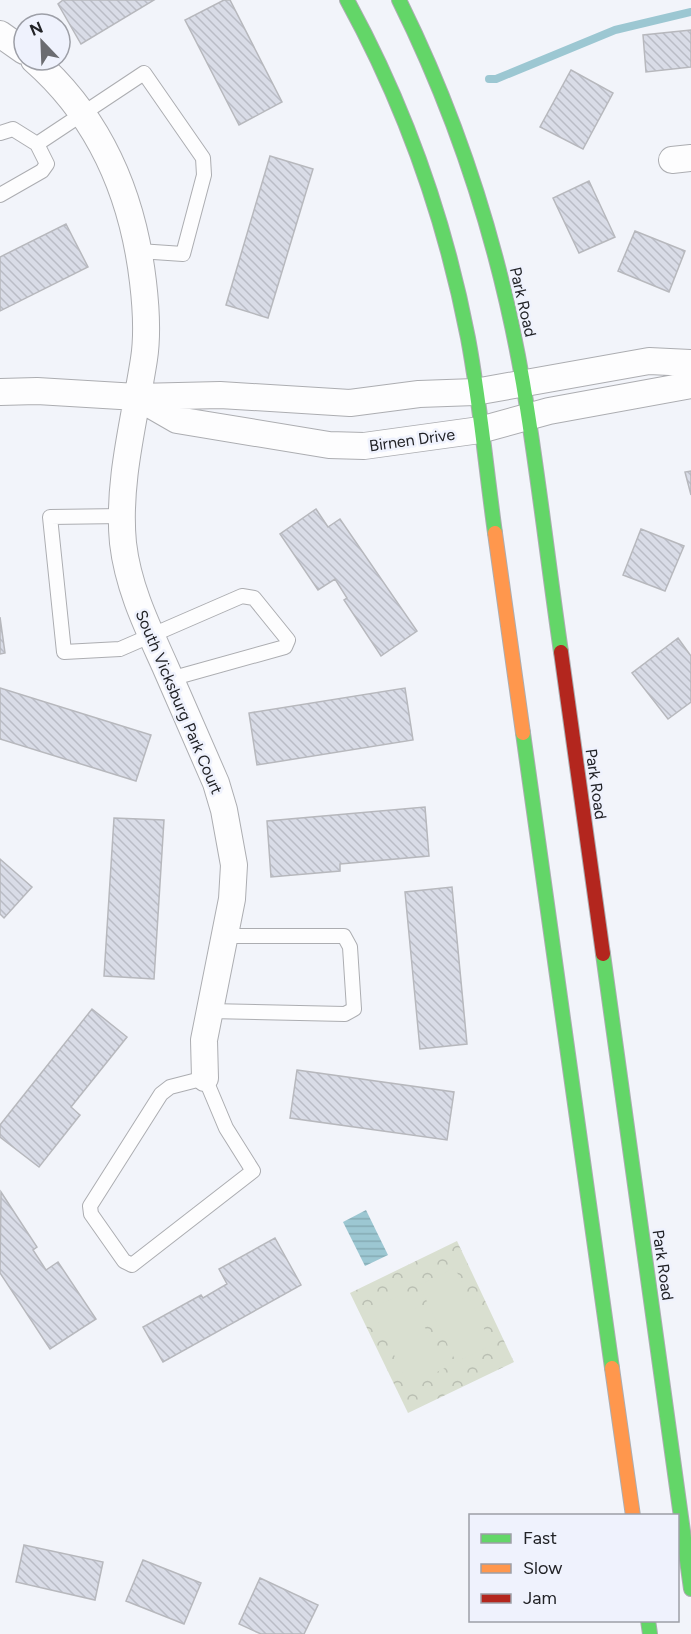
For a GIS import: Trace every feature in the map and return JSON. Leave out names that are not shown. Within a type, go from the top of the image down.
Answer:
[{"type":"main road","points":[[347,0],[388,82],[417,154],[438,216],[460,302],[475,392],[633,1514]]},
{"type":"main road","name":"Park Road","points":[[399,0],[441,86],[468,162],[492,239],[524,383],[691,1589]]},
{"type":"street","name":"South Vicksburg Park Court","points":[[46,72],[67,92],[104,147],[127,203],[139,251],[147,315],[145,357],[137,397],[122,516],[126,561],[136,600],[216,783],[232,847],[232,899],[204,1040],[205,1078]]},
{"type":"street","name":"Birnen Drive","points":[[0,392],[37,391],[137,397],[220,395],[350,403],[419,394],[475,392],[649,362],[691,363]]},
{"type":"street","name":"Birnen Drive","points":[[137,397],[177,420],[329,445],[364,446],[480,430],[691,385]]},
{"type":"lane","points":[[37,144],[84,115],[144,73],[202,158],[204,175],[183,254],[139,251]]},
{"type":"lane","points":[[0,134],[13,129],[37,144],[46,164],[42,171],[0,195]]},
{"type":"lane","points":[[122,516],[51,517],[64,652],[120,649],[242,596],[255,598],[288,640],[285,647],[170,679]]},
{"type":"lane","points":[[210,1011],[345,1014],[354,1009],[350,947],[344,936],[225,936]]},
{"type":"lane","points":[[205,1078],[226,1128],[253,1171],[132,1265],[124,1261],[91,1215],[90,1206],[161,1094],[170,1087],[205,1078]]},
{"type":"green space","points":[[457,1241],[514,1362],[408,1413],[350,1293]]},
{"type":"green space","points":[[455,1268],[492,1345],[456,1362],[419,1285]]},
{"type":"green space","points":[[407,1291],[445,1368],[409,1386],[372,1309]]},
{"type":"water","points":[[366,1210],[388,1255],[365,1266],[343,1222]]},
{"type":"building","points":[[63,0],[154,0],[81,44],[72,28],[72,12],[63,12],[58,4]]},
{"type":"building","points":[[224,0],[230,0],[282,102],[239,125],[185,20]]},
{"type":"building","points":[[691,30],[691,67],[646,72],[643,35]]},
{"type":"building","points":[[571,70],[613,93],[583,149],[540,127]]},
{"type":"building","points":[[270,156],[313,169],[268,318],[226,305]]},
{"type":"building","points":[[589,181],[615,237],[579,253],[553,198]]},
{"type":"building","points":[[66,224],[88,267],[0,311],[0,257]]},
{"type":"building","points":[[635,231],[685,251],[669,292],[618,271]]},
{"type":"building","points":[[691,471],[691,495],[685,472]]},
{"type":"building","points":[[316,509],[328,527],[340,519],[417,631],[381,656],[344,600],[347,598],[335,579],[318,590],[280,534]]},
{"type":"building","points":[[641,529],[684,546],[665,591],[623,575]]},
{"type":"building","points":[[0,617],[5,653],[0,654]]},
{"type":"building","points":[[678,638],[691,656],[691,702],[668,719],[632,673]]},
{"type":"building","points":[[0,688],[151,735],[136,781],[0,739]]},
{"type":"building","points":[[405,688],[413,740],[257,765],[249,713]]},
{"type":"building","points":[[425,807],[429,856],[340,864],[340,871],[271,877],[267,821]]},
{"type":"building","points":[[114,818],[164,820],[154,979],[104,976]]},
{"type":"building","points":[[0,859],[32,887],[4,918],[0,914]]},
{"type":"building","points":[[452,887],[467,1044],[420,1049],[405,892]]},
{"type":"building","points":[[92,1009],[127,1037],[71,1107],[80,1115],[39,1167],[0,1137],[0,1125]]},
{"type":"building","points":[[297,1070],[454,1092],[447,1140],[290,1118]]},
{"type":"building","points":[[1,1192],[37,1247],[33,1250],[46,1270],[58,1262],[96,1319],[50,1349],[0,1273]]},
{"type":"building","points":[[275,1238],[301,1285],[163,1362],[143,1327],[201,1295],[203,1298],[227,1284],[219,1269]]},
{"type":"building","points":[[24,1545],[103,1562],[95,1600],[16,1582]]},
{"type":"building","points":[[143,1560],[201,1583],[184,1624],[126,1601]]},
{"type":"building","points":[[260,1578],[318,1605],[304,1634],[261,1634],[239,1624]]},
{"type":"waterway","points":[[489,79],[496,79],[615,30],[691,12]]},
{"type":"traffic: fast","points":[[347,0],[405,122],[448,250],[472,362],[495,533]]},
{"type":"traffic: fast","points":[[399,0],[421,46],[459,139],[502,284],[523,383],[561,652]]},
{"type":"traffic: fast","points":[[523,733],[612,1368]]},
{"type":"traffic: fast","points":[[603,954],[691,1589]]},
{"type":"traffic: fast","points":[[648,1622],[650,1634]]},
{"type":"traffic: slow","points":[[495,533],[523,733]]},
{"type":"traffic: slow","points":[[612,1368],[633,1514]]},
{"type":"traffic: jam","points":[[561,652],[603,954]]}]
